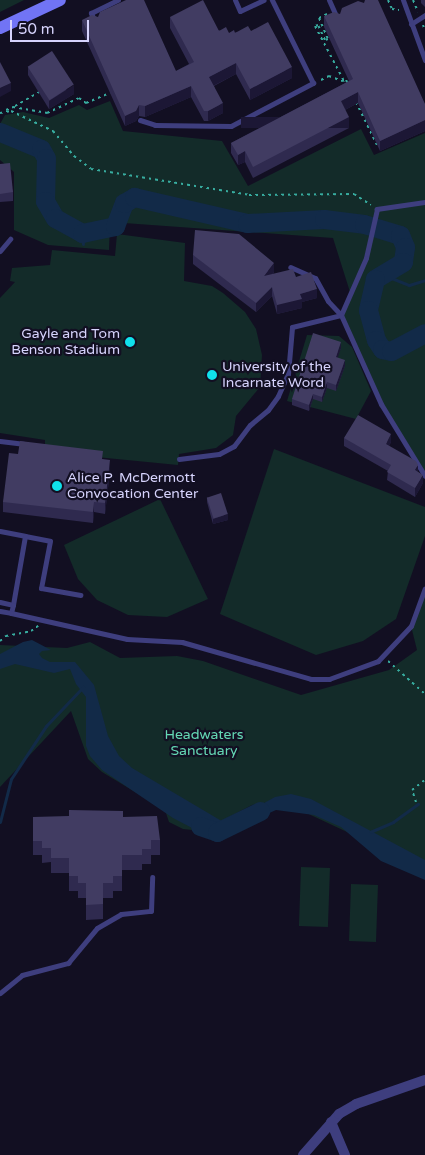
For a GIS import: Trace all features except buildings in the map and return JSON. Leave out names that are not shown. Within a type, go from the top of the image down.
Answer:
[{"type":"main road","points":[[0,28],[60,0]]},
{"type":"street","points":[[304,1155],[331,1122],[356,1104],[425,1080]]},
{"type":"street","points":[[331,1122],[345,1155]]},
{"type":"lane","points":[[96,24],[90,13],[118,0]]},
{"type":"lane","points":[[236,0],[240,10],[264,0]]},
{"type":"lane","points":[[140,120],[155,125],[232,126],[313,83],[272,0]]},
{"type":"lane","points":[[329,0],[338,20]]},
{"type":"lane","points":[[403,0],[425,60]]},
{"type":"lane","points":[[411,24],[425,15]]},
{"type":"lane","points":[[341,315],[369,244],[377,209],[425,202]]},
{"type":"lane","points":[[0,251],[10,239]]},
{"type":"lane","points":[[290,266],[315,278],[328,301],[341,315],[381,404],[425,476]]},
{"type":"lane","points":[[179,459],[219,454],[234,446],[250,424],[268,410],[278,396],[288,374],[292,328],[341,315]]},
{"type":"lane","points":[[0,441],[37,445]]},
{"type":"lane","points":[[0,531],[50,541],[41,588],[80,595]]},
{"type":"lane","points":[[11,613],[25,536]]},
{"type":"lane","points":[[0,611],[127,639],[182,642],[311,679],[330,679],[378,661],[411,626],[425,588]]},
{"type":"lane","points":[[0,602],[13,605]]},
{"type":"lane","points":[[0,993],[22,975],[68,963],[97,928],[121,914],[151,911],[152,876]]},
{"type":"path","points":[[388,0],[392,9],[398,11],[405,7]]},
{"type":"path","points":[[334,12],[319,18],[328,39],[325,40],[318,25],[315,26],[344,81],[350,88]]},
{"type":"path","points":[[322,80],[329,76],[344,81]]},
{"type":"path","points":[[0,113],[39,92]]},
{"type":"path","points":[[13,107],[47,113],[80,98],[86,103],[110,93]]},
{"type":"path","points":[[353,96],[377,144]]},
{"type":"path","points":[[4,111],[11,111],[53,131],[66,143],[74,156],[91,169],[249,195],[354,194],[377,209]]},
{"type":"path","points":[[0,641],[19,631],[31,632],[45,620]]},
{"type":"path","points":[[378,661],[390,661],[425,694]]},
{"type":"path","points":[[416,802],[412,790],[425,780]]},
{"type":"green space","points":[[0,0],[24,0],[0,12]]},
{"type":"green space","points":[[110,101],[123,131],[222,141],[248,186],[361,129],[374,155],[425,133],[425,476],[381,404],[341,315],[350,292],[333,238],[110,222],[109,250],[48,245],[14,230],[14,172],[0,160],[0,124],[5,115],[23,112],[49,118],[79,105],[87,110]]},
{"type":"green space","name":"Gayle and Tom Benson Stadium","points":[[117,234],[185,243],[184,281],[212,286],[223,293],[245,312],[256,329],[262,355],[260,387],[236,416],[233,435],[216,448],[179,454],[178,465],[45,452],[45,440],[0,433],[0,298],[15,282],[10,281],[12,268],[50,265],[52,250],[115,256]]},
{"type":"green space","points":[[307,335],[339,336],[352,347],[371,391],[356,419],[287,401]]},
{"type":"green space","points":[[274,449],[425,507],[425,536],[396,619],[363,641],[316,655],[220,614]]},
{"type":"green space","points":[[160,499],[208,599],[167,617],[128,615],[97,600],[78,579],[64,545]]},
{"type":"green space","name":"Headwaters Sanctuary","points":[[425,588],[425,875],[362,839],[298,809],[270,802],[252,805],[202,831],[183,829],[169,822],[165,810],[102,772],[88,759],[71,711],[0,787],[0,645],[67,648],[90,642],[120,658],[177,656],[203,661],[301,695],[389,670],[417,650],[411,626]]},
{"type":"green space","points":[[301,867],[330,868],[328,927],[299,926]]},
{"type":"green space","points":[[351,884],[378,885],[376,942],[349,941]]},
{"type":"water","points":[[32,640],[51,650],[42,651],[39,654],[42,658],[50,662],[75,662],[94,685],[108,736],[119,756],[132,768],[225,823],[219,838],[215,840],[173,818],[102,770],[90,756],[86,746],[86,697],[76,684],[70,669],[54,673],[15,664],[0,669],[0,654],[23,642]]},
{"type":"water","points":[[291,794],[311,799],[425,860],[425,880],[381,861],[341,827],[314,815],[276,810],[232,830],[240,816],[275,797]]},
{"type":"waterway","points":[[0,132],[41,149],[46,158],[45,201],[55,218],[82,233],[115,226],[124,203],[134,197],[247,223],[324,219],[364,224],[400,235],[405,247],[403,262],[375,279],[368,310],[376,340],[382,349],[391,351],[425,333]]},
{"type":"waterway","points":[[82,233],[83,244]]},
{"type":"waterway","points":[[384,275],[409,285],[425,280]]},
{"type":"waterway","points":[[0,822],[11,779],[46,726],[83,687]]},
{"type":"waterway","points":[[370,832],[393,822],[418,804]]},
{"type":"waterway","points":[[200,826],[217,832],[260,811]]},
{"type":"place","name":"Gayle and Tom Benson Stadium","points":[[130,342]]},
{"type":"place","name":"University of the Incarnate Word","points":[[212,375]]},
{"type":"place","name":"Alice P. McDermott Convocation Center","points":[[57,486]]}]
